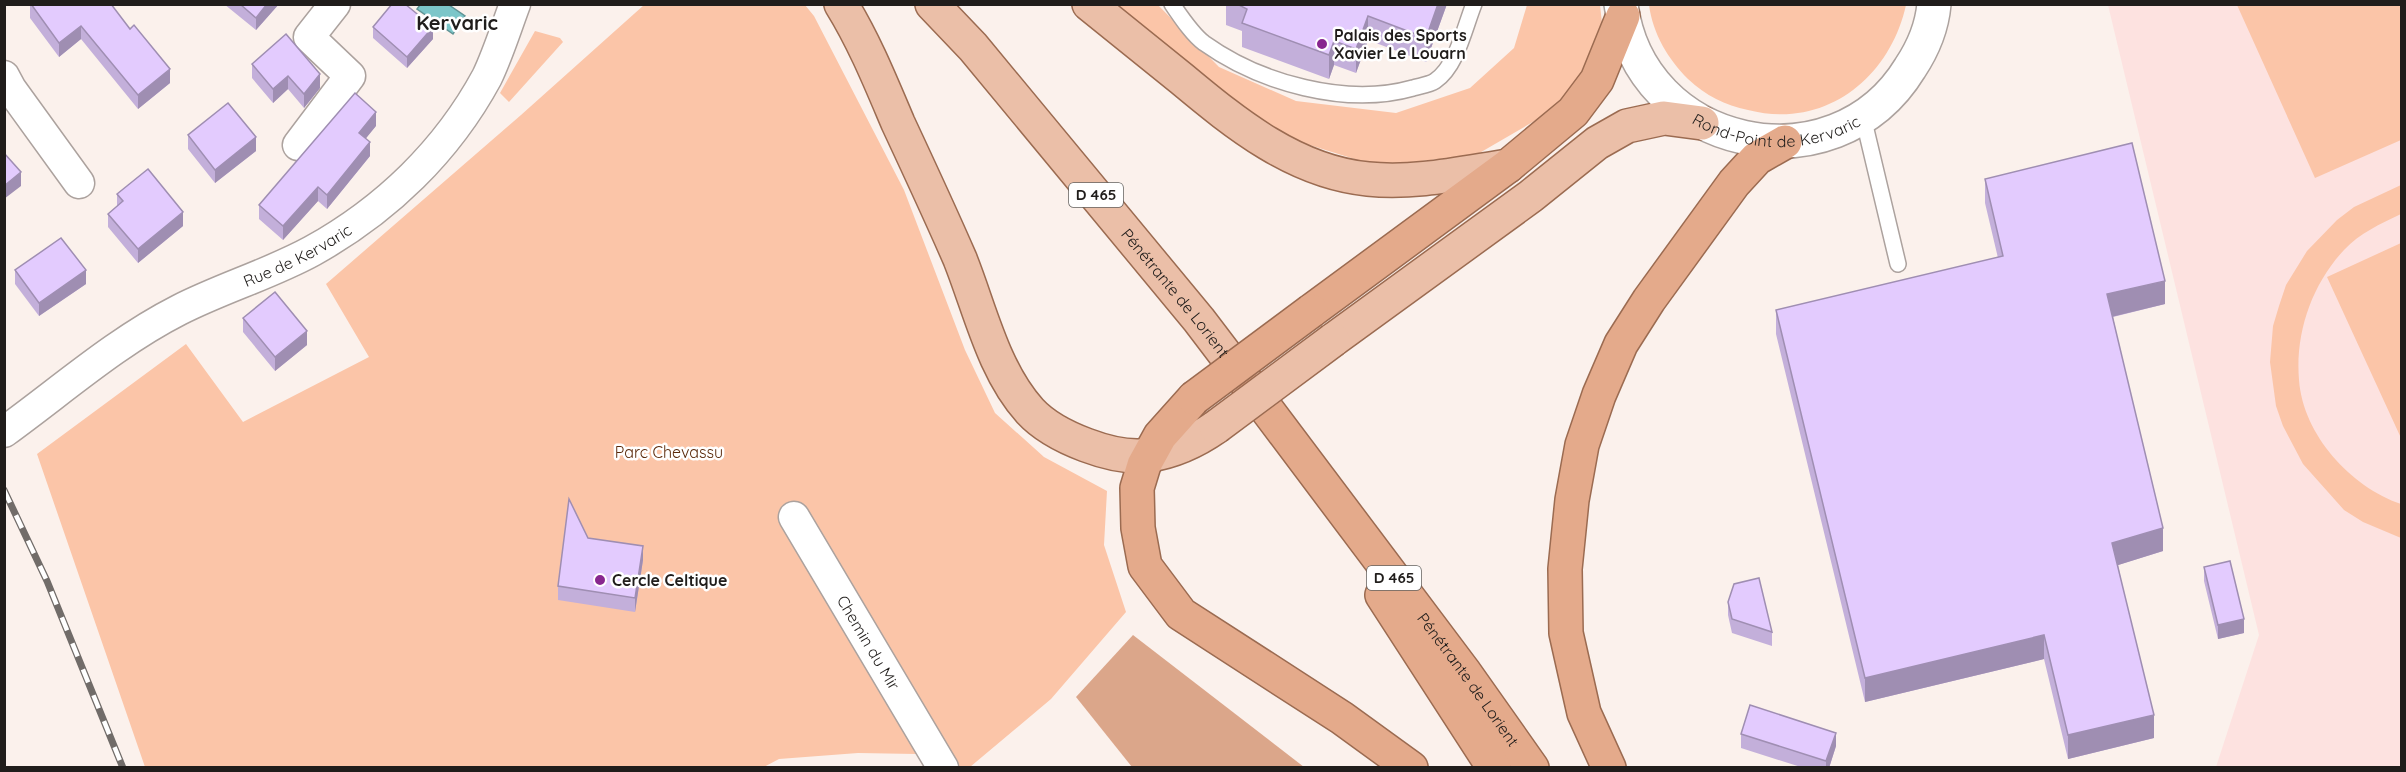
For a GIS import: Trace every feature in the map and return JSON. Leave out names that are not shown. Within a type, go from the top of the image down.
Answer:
[{"type":"highway","points":[[1411,768],[1342,718],[1181,614],[1145,566],[1138,528],[1137,488],[1149,456],[1160,436],[1194,398],[1508,166],[1574,112],[1597,80],[1622,10]]},
{"type":"highway","points":[[1609,768],[1584,713],[1566,633],[1566,569],[1572,500],[1582,445],[1599,395],[1621,344],[1649,300],[1734,183],[1757,158],[1785,142]]},
{"type":"highway","name":"Pénétrante de Lorient","points":[[1253,391],[1494,768]]},
{"type":"highway","name":"Pénétrante de Lorient","points":[[1253,391],[1465,673],[1532,768]]},
{"type":"main road","points":[[841,4],[882,87],[960,260],[1010,383],[1031,412],[1064,435],[1100,450],[1149,456],[1198,440],[1531,196],[1597,143],[1627,126],[1664,118],[1702,123]]},
{"type":"main road","name":"Pénétrante de Lorient","points":[[932,4],[973,47],[1198,320],[1253,391]]},
{"type":"main road","points":[[1089,4],[1226,115],[1274,148],[1325,171],[1367,179],[1404,181],[1508,166]]},
{"type":"main road","name":"Rond-Point de Kervaric","points":[[1622,10],[1630,43],[1643,67],[1659,89],[1679,108],[1702,123],[1728,135],[1757,141],[1785,142],[1814,138],[1840,129],[1863,117],[1881,103],[1903,80],[1918,56],[1935,6]]},
{"type":"street","points":[[298,145],[350,76],[309,37],[335,4]]},
{"type":"street","name":"Rue de Kervaric","points":[[4,432],[124,341],[179,310],[311,251],[355,224],[399,190],[445,142],[487,76],[514,4]]},
{"type":"street","points":[[4,76],[79,183]]},
{"type":"street","name":"Chemin du Mir","points":[[794,517],[943,768]]},
{"type":"lane","points":[[1172,4],[1203,42],[1238,62],[1287,84],[1343,95],[1392,94],[1434,82],[1450,65],[1474,4]]},
{"type":"lane","points":[[1863,117],[1898,264]]},
{"type":"shaded area","points":[[2108,5],[2401,5],[2401,767],[2216,767],[2259,635]]},
{"type":"shaded area","points":[[1133,635],[1304,767],[1132,767],[1076,697]]},
{"type":"green space","points":[[1649,4],[1906,5],[1898,31],[1885,55],[1869,76],[1850,92],[1828,105],[1803,112],[1776,114],[1731,105],[1709,95],[1688,79],[1662,45],[1654,26]]},
{"type":"green space","name":"Parc Chevassu","points":[[644,5],[805,5],[814,16],[904,190],[965,350],[995,413],[1044,457],[1107,491],[1104,545],[1126,612],[1051,699],[970,767],[945,767],[916,754],[858,753],[779,759],[762,768],[145,767],[37,454],[186,344],[243,422],[369,357],[326,284]]},
{"type":"green space","points":[[1113,5],[1158,5],[1219,67],[1296,101],[1396,113],[1470,88],[1514,48],[1527,5],[1600,5],[1602,23],[1595,64],[1562,105],[1476,155],[1377,166],[1287,138],[1197,73]]},
{"type":"green space","points":[[2237,5],[2401,5],[2401,140],[2315,178]]},
{"type":"green space","points":[[535,31],[560,38],[563,42],[509,102],[500,93]]},
{"type":"green space","points":[[2401,185],[2401,214],[2357,239],[2344,250],[2323,278],[2308,310],[2298,362],[2302,400],[2320,439],[2348,472],[2382,496],[2401,504],[2401,538],[2363,522],[2344,510],[2303,464],[2283,426],[2276,406],[2270,362],[2273,326],[2286,285],[2307,251],[2337,220],[2354,207]]},
{"type":"green space","points":[[2401,243],[2401,438],[2327,277]]},
{"type":"water","points":[[420,5],[449,5],[465,16],[453,34],[417,9]]},
{"type":"building","points":[[31,4],[111,4],[130,29],[134,25],[170,69],[138,95],[81,26],[59,43]]},
{"type":"building","points":[[240,4],[267,4],[256,18]]},
{"type":"building","points":[[392,4],[405,4],[433,27],[407,57],[373,27]]},
{"type":"building","points":[[1237,4],[1438,4],[1426,38],[1368,16],[1356,49],[1334,41],[1329,55],[1242,23],[1247,9]]},
{"type":"building","points":[[286,34],[320,74],[304,94],[288,76],[273,89],[252,64]]},
{"type":"building","points":[[355,93],[376,112],[359,133],[370,142],[327,195],[318,187],[283,226],[259,205]]},
{"type":"building","points":[[228,103],[256,137],[215,170],[188,135]]},
{"type":"building","points":[[2132,143],[2165,281],[2107,294],[2163,528],[2112,543],[2154,715],[2068,735],[2044,635],[1865,678],[1776,310],[2003,256],[1985,179]]},
{"type":"building","points":[[4,153],[21,172],[4,186]]},
{"type":"building","points":[[148,169],[183,212],[138,249],[108,214],[123,201],[117,194]]},
{"type":"building","points":[[61,238],[86,270],[39,303],[15,270]]},
{"type":"building","points":[[275,292],[307,331],[275,357],[243,318]]},
{"type":"building","name":"Cercle Celtique","points":[[569,499],[588,538],[643,546],[635,598],[558,586]]},
{"type":"building","points":[[2230,561],[2244,619],[2218,625],[2204,567]]},
{"type":"building","points":[[1759,578],[1772,632],[1732,619],[1728,602],[1734,584]]},
{"type":"building","points":[[1750,705],[1836,733],[1826,761],[1741,734]]},
{"type":"railway","points":[[4,490],[47,581],[123,768]]},
{"type":"place","name":"Palais des Sports Xavier Le Louarn","points":[[1322,44]]},
{"type":"place","name":"Cercle Celtique","points":[[600,580]]},
{"type":"district","name":"Kervaric","points":[[457,23]]}]
